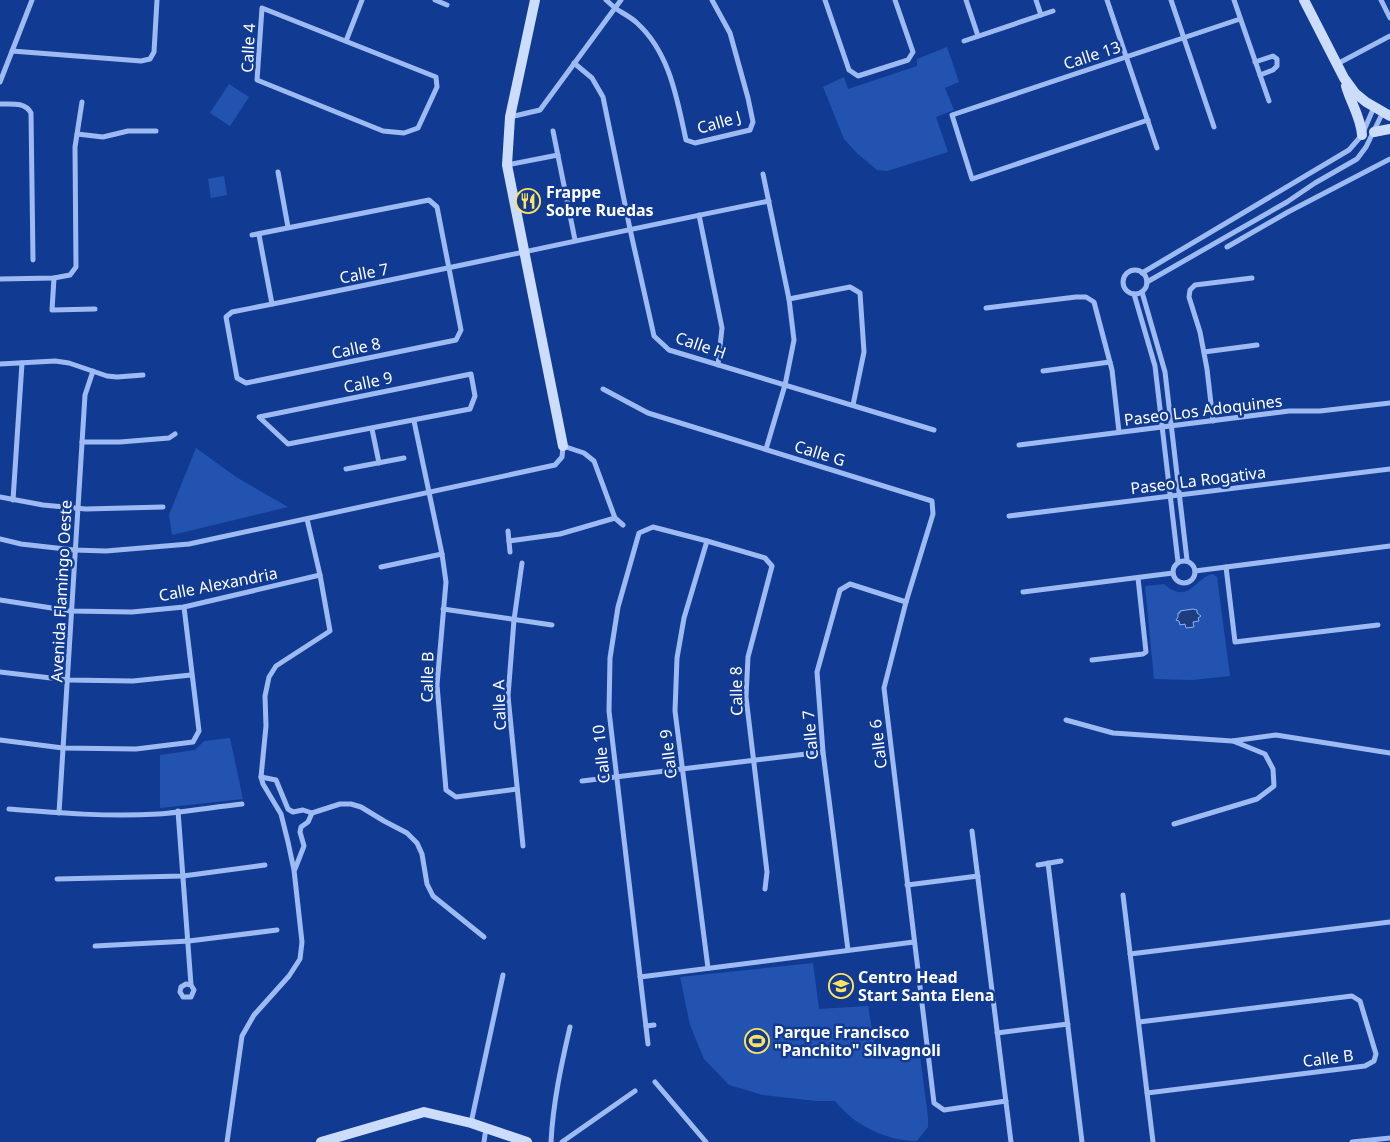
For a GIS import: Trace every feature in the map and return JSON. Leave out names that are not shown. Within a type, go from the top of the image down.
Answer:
[{"type":"street","points":[[0,82],[32,0]]},
{"type":"street","points":[[12,51],[141,61],[150,59],[154,52],[157,0]]},
{"type":"street","points":[[346,41],[362,0]]},
{"type":"street","points":[[435,0],[448,5]]},
{"type":"street","points":[[0,539],[21,544],[74,550],[106,550],[189,544],[554,465],[562,457],[562,446],[507,165],[510,117],[535,0]]},
{"type":"street","name":"Calle J","points":[[606,0],[638,24],[660,52],[672,80],[686,140],[695,143],[750,130],[752,122],[748,98],[730,33],[712,0]]},
{"type":"street","points":[[510,117],[540,110],[621,0]]},
{"type":"street","points":[[825,0],[849,70],[858,76],[908,60],[913,52],[895,0]]},
{"type":"street","points":[[966,0],[978,36]]},
{"type":"street","points":[[1036,0],[1041,15]]},
{"type":"street","points":[[1107,0],[1157,148]]},
{"type":"street","points":[[1171,0],[1214,127]]},
{"type":"street","points":[[1234,0],[1268,101]]},
{"type":"street","points":[[1304,0],[1344,78],[1354,93],[1382,111]]},
{"type":"street","points":[[1381,0],[1390,18]]},
{"type":"street","name":"Calle 4","points":[[262,8],[346,41],[436,77],[437,87],[418,128],[404,133],[383,131],[257,80],[262,8]]},
{"type":"street","points":[[964,41],[1053,11]]},
{"type":"street","name":"Calle 13","points":[[1148,120],[972,178],[952,115],[1240,18]]},
{"type":"street","points":[[1337,64],[1390,36]]},
{"type":"street","points":[[1255,62],[1273,56],[1277,59],[1277,66],[1273,70],[1260,75]]},
{"type":"street","name":"Calle H","points":[[574,63],[592,78],[603,97],[654,336],[669,350],[934,430]]},
{"type":"street","points":[[1344,78],[1351,102],[1359,118],[1362,135]]},
{"type":"street","points":[[0,279],[54,278],[70,275],[76,267],[74,154],[82,102]]},
{"type":"street","points":[[0,104],[23,105],[28,107],[31,113],[33,260]]},
{"type":"street","points":[[1147,282],[1142,273],[1131,271],[1125,276],[1124,284],[1130,293],[1142,292],[1147,282],[1288,202],[1315,183],[1357,159],[1374,132],[1382,111]]},
{"type":"street","points":[[1142,273],[1349,150],[1382,111]]},
{"type":"street","points":[[1374,132],[1390,129]]},
{"type":"street","points":[[78,134],[103,137],[128,131],[156,131]]},
{"type":"street","points":[[553,131],[575,240]]},
{"type":"street","points":[[507,165],[558,155]]},
{"type":"street","points":[[1227,247],[1288,212],[1390,159]]},
{"type":"street","points":[[278,172],[288,227]]},
{"type":"street","points":[[763,174],[789,299],[794,340],[785,385],[766,449]]},
{"type":"street","points":[[252,235],[429,200],[437,207],[449,269]]},
{"type":"street","name":"Calle 7","points":[[229,331],[226,317],[232,312],[449,269],[575,240],[769,201]]},
{"type":"street","points":[[699,214],[722,328],[718,365]]},
{"type":"street","points":[[259,235],[272,304]]},
{"type":"street","name":"Calle 8","points":[[229,331],[237,378],[246,382],[456,340],[461,330],[449,269]]},
{"type":"street","points":[[54,278],[52,310],[96,309]]},
{"type":"street","points":[[1213,421],[1204,352],[1189,297],[1190,290],[1195,285],[1252,278]]},
{"type":"street","points":[[789,299],[850,287],[860,293],[864,352],[853,405]]},
{"type":"street","points":[[1142,292],[1161,355],[1187,560],[1194,565],[1195,571],[1192,580],[1185,583],[1178,582],[1173,573],[1173,568],[1178,562],[1187,560]]},
{"type":"street","points":[[1134,294],[1155,366],[1178,562]]},
{"type":"street","points":[[986,308],[1086,297],[1094,302],[1110,362],[1119,432]]},
{"type":"street","points":[[1204,352],[1257,345]]},
{"type":"street","points":[[0,364],[55,361],[69,363],[107,376],[143,375]]},
{"type":"street","points":[[1043,371],[1110,362]]},
{"type":"street","points":[[13,500],[22,363]]},
{"type":"street","name":"Avenida Flamingo Oeste","points":[[59,813],[85,395],[93,371]]},
{"type":"street","name":"Calle 9","points":[[471,374],[475,396],[470,410],[372,429],[288,444],[259,417],[471,374]]},
{"type":"street","name":"Calle G","points":[[603,389],[648,414],[932,501],[933,514],[906,602]]},
{"type":"street","name":"Paseo Los Adoquines","points":[[1019,444],[1289,411],[1320,411],[1390,403]]},
{"type":"street","points":[[414,421],[429,492]]},
{"type":"street","points":[[372,429],[379,463]]},
{"type":"street","points":[[82,442],[139,441],[169,438],[175,434]]},
{"type":"street","points":[[562,446],[584,453],[594,461],[615,518],[623,525]]},
{"type":"street","points":[[346,469],[404,458]]},
{"type":"street","name":"Paseo La Rogativa","points":[[1009,516],[1390,469]]},
{"type":"street","name":"Calle B","points":[[429,492],[446,582],[436,685],[446,790],[456,797],[517,789]]},
{"type":"street","points":[[0,497],[43,505],[78,508],[123,509],[163,507]]},
{"type":"street","points":[[509,541],[560,534],[615,518]]},
{"type":"street","points":[[227,1142],[242,1036],[254,1015],[289,976],[300,959],[302,942],[294,870],[280,814],[263,784],[262,777],[266,726],[265,696],[269,677],[276,666],[330,631],[307,519]]},
{"type":"street","name":"Calle 10","points":[[648,1044],[609,710],[610,658],[618,607],[639,534],[653,527],[707,541]]},
{"type":"street","points":[[508,531],[510,552]]},
{"type":"street","name":"Calle 8","points":[[707,541],[765,558],[772,566],[748,657],[746,697],[766,872],[765,889]]},
{"type":"street","name":"Calle 9","points":[[707,541],[684,618],[677,658],[675,711],[708,968]]},
{"type":"street","points":[[1195,571],[1390,546]]},
{"type":"street","points":[[381,567],[442,554]]},
{"type":"street","name":"Calle A","points":[[522,563],[514,620],[508,696],[524,846]]},
{"type":"street","points":[[1226,567],[1235,642],[1378,625]]},
{"type":"street","points":[[1023,592],[1173,573]]},
{"type":"street","name":"Calle Alexandria","points":[[0,600],[71,612],[132,612],[184,607],[320,575]]},
{"type":"street","points":[[1092,660],[1143,654],[1146,652],[1138,578]]},
{"type":"street","name":"Calle 7","points":[[848,950],[823,752],[818,672],[840,590],[850,584],[906,602]]},
{"type":"street","name":"Calle 6","points":[[906,602],[884,688],[934,1103],[944,1110],[1006,1101]]},
{"type":"street","points":[[0,740],[63,748],[136,749],[193,742],[199,731],[184,607]]},
{"type":"street","points":[[443,609],[552,625]]},
{"type":"street","points":[[0,672],[68,680],[133,681],[191,676]]},
{"type":"street","points":[[1066,720],[1113,733],[1232,741],[1276,735],[1390,754]]},
{"type":"street","points":[[1174,824],[1257,799],[1274,786],[1273,769],[1265,754],[1232,741]]},
{"type":"street","points":[[582,781],[823,752]]},
{"type":"street","points":[[262,777],[276,780],[288,809],[293,812],[304,810],[312,813],[340,804],[352,804],[361,807],[407,833],[417,843],[422,854],[427,884],[433,896],[484,937]]},
{"type":"street","points":[[9,808],[59,813],[140,814],[178,812],[242,804]]},
{"type":"street","points":[[178,812],[191,985]]},
{"type":"street","points":[[294,870],[304,846],[300,832],[301,827],[308,822],[312,813]]},
{"type":"street","points":[[972,831],[1011,1142]]},
{"type":"street","points":[[1038,865],[1061,861]]},
{"type":"street","points":[[1048,863],[1082,1142]]},
{"type":"street","points":[[57,878],[183,876],[265,865]]},
{"type":"street","points":[[907,885],[978,876]]},
{"type":"street","points":[[1123,895],[1153,1142]]},
{"type":"street","points":[[1130,954],[1390,922]]},
{"type":"street","points":[[95,946],[189,941],[276,930]]},
{"type":"street","points":[[640,976],[914,942]]},
{"type":"street","points":[[471,1122],[503,975]]},
{"type":"street","name":"Calle B","points":[[1139,1022],[1352,996],[1360,1001],[1376,1054],[1374,1061],[1365,1066],[1148,1093]]},
{"type":"street","points":[[997,1033],[1068,1024]]},
{"type":"street","points":[[646,1026],[654,1025]]},
{"type":"street","points":[[551,1142],[552,1112],[570,1027]]},
{"type":"street","points":[[656,1082],[706,1142]]},
{"type":"street","points":[[562,1142],[634,1091]]},
{"type":"street","points":[[325,1141],[424,1112],[471,1122],[527,1142]]},
{"type":"street","points":[[484,1142],[486,1127]]},
{"type":"street","points":[[1352,1142],[1390,1138]]},
{"type":"shaded area","points":[[947,47],[959,82],[945,88],[954,110],[936,117],[948,152],[887,171],[877,170],[844,139],[823,87],[844,77],[848,89],[917,66],[917,59]]},
{"type":"shaded area","points":[[229,84],[249,97],[230,126],[210,113]]},
{"type":"shaded area","points":[[224,176],[227,195],[211,198],[208,179]]},
{"type":"shaded area","points":[[196,448],[236,477],[288,507],[172,535],[169,515]]},
{"type":"shaded area","points":[[1213,574],[1217,577],[1230,676],[1192,680],[1154,679],[1145,586],[1164,584],[1173,590],[1186,591],[1207,576]]},
{"type":"shaded area","points":[[1193,609],[1197,610],[1197,613],[1201,616],[1198,618],[1199,621],[1193,622],[1194,627],[1186,628],[1185,624],[1180,625],[1179,621],[1176,620],[1178,613]]},
{"type":"shaded area","points":[[230,738],[243,799],[160,808],[160,755],[195,750],[204,741]]},
{"type":"shaded area","points":[[813,963],[819,1009],[868,1006],[877,1059],[920,1056],[928,1127],[917,1141],[882,1135],[851,1117],[835,1101],[816,1101],[763,1095],[729,1085],[704,1059],[690,1025],[680,977]]},
{"type":"place","name":"Frappe Sobre Ruedas","points":[[528,201]]},
{"type":"place","name":"Centro Head Start Santa Elena","points":[[841,986]]},
{"type":"place","name":"Parque Francisco \"Panchito\" Silvagnoli","points":[[757,1041]]}]
